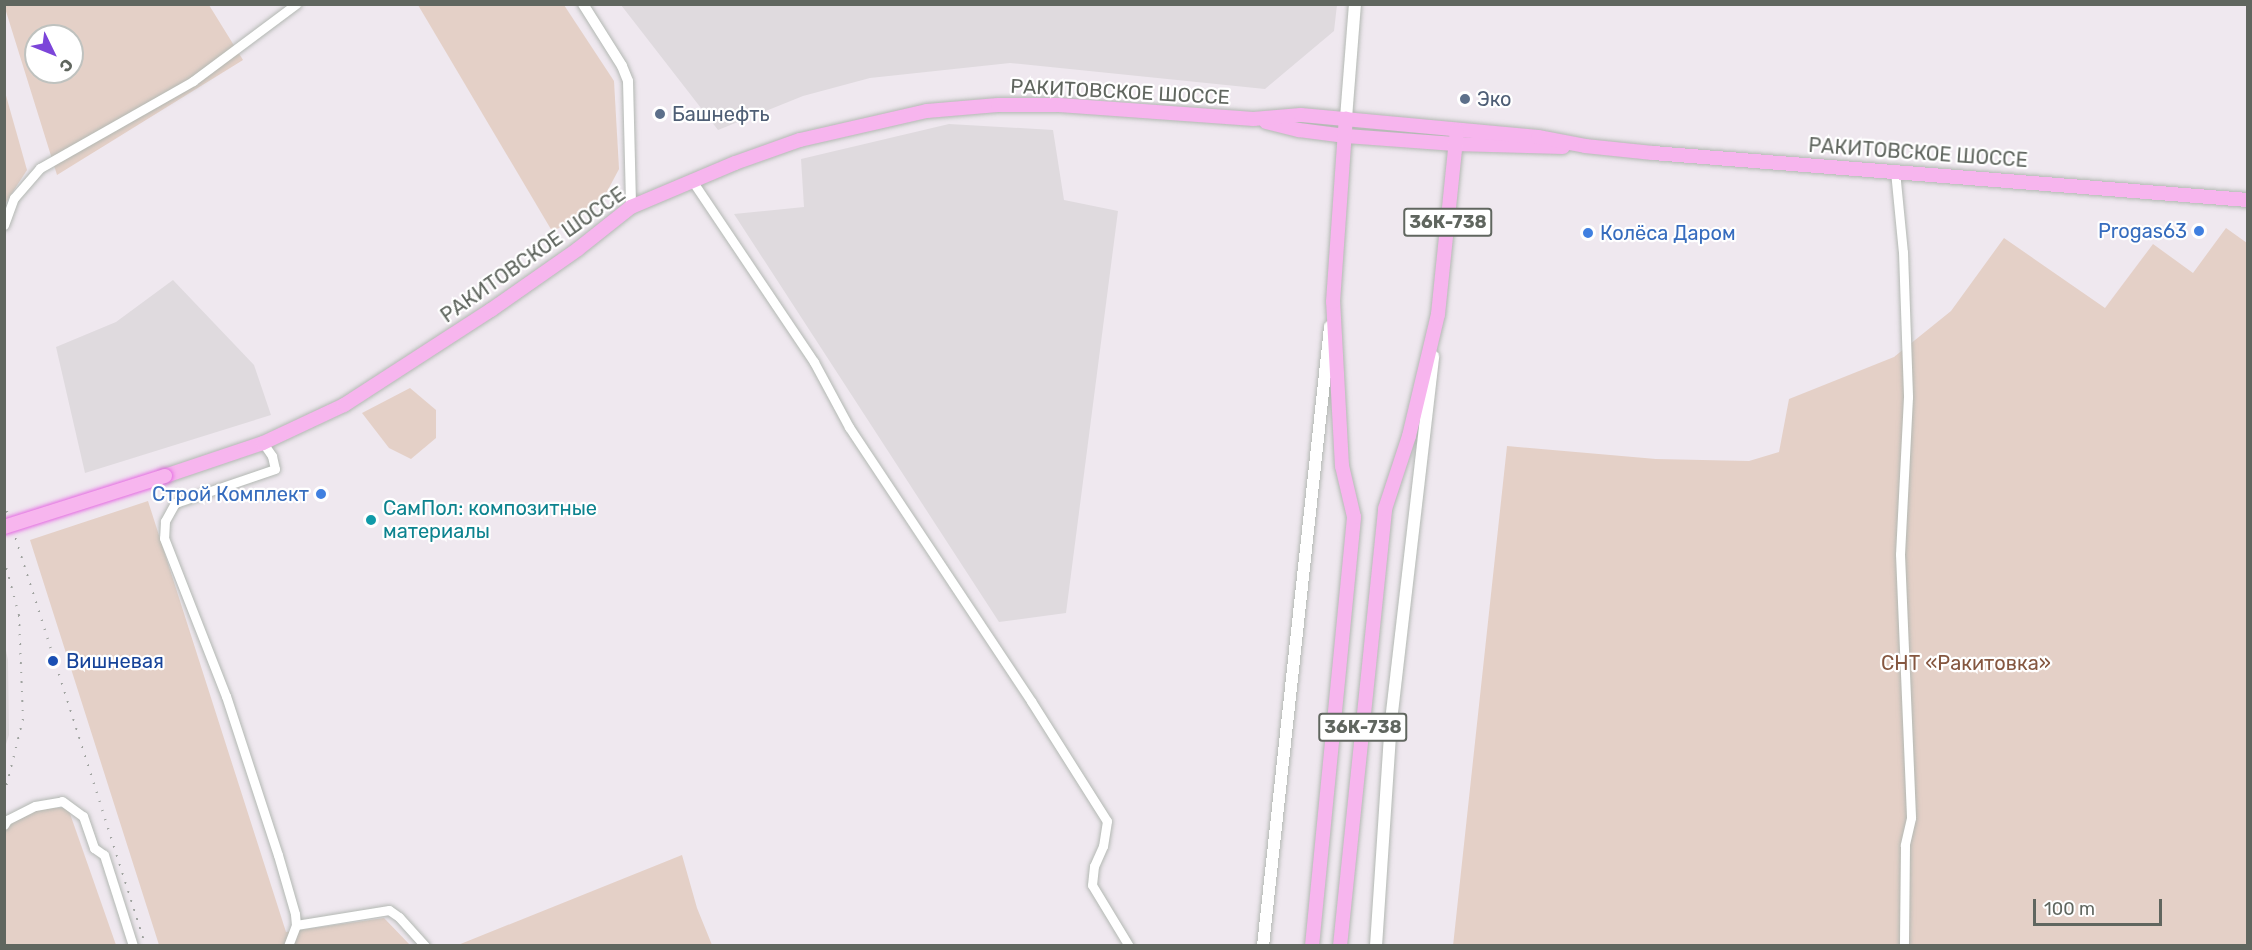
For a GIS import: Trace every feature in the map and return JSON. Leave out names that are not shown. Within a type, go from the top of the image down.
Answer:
[{"type":"main road","points":[[1346,135],[1355,4]]},
{"type":"main road","name":"РАКИТОВСКОЕ ШОССЕ","points":[[4,527],[263,442],[344,405],[412,363],[578,249],[631,207],[800,140],[927,111],[998,105],[1059,105],[1252,119],[1301,115],[1347,118],[1456,137],[1542,148],[1585,146],[2247,200]]},
{"type":"main road","name":"РАКИТОВСКОЕ ШОССЕ","points":[[1252,119],[1299,130],[1346,135],[1456,137]]},
{"type":"main road","name":"36К-738","points":[[1312,945],[1354,517],[1342,466],[1333,302],[1346,135]]},
{"type":"main road","name":"36К-738","points":[[1340,945],[1386,509],[1409,436],[1438,314],[1456,137]]},
{"type":"main road","points":[[1263,945],[1333,302]]},
{"type":"main road","points":[[1376,945],[1391,722],[1438,314]]},
{"type":"street","points":[[4,225],[14,198],[40,168],[193,81],[296,4]]},
{"type":"street","points":[[583,4],[622,66],[628,81],[631,207]]},
{"type":"street","points":[[1895,171],[1903,252],[1908,397],[1900,554],[1911,818],[1905,845],[1904,945]]},
{"type":"street","points":[[693,182],[814,362],[849,427],[1031,701],[1107,821],[1103,846],[1094,866],[1092,885],[1129,945]]},
{"type":"street","points":[[263,442],[272,456],[275,469],[176,503],[165,521],[164,538],[226,696],[278,855],[295,914],[296,925],[288,945]]},
{"type":"street","points":[[4,825],[7,820],[35,806],[62,801],[83,816],[93,848],[104,855],[133,945]]},
{"type":"street","points":[[296,925],[388,910],[399,917],[425,945]]},
{"type":"shaded area","points":[[621,5],[1337,5],[1334,31],[1265,89],[1010,63],[870,78],[803,96],[718,130]]},
{"type":"shaded area","points":[[949,124],[1053,130],[1064,200],[1118,211],[1066,613],[999,622],[734,214],[804,207],[801,159]]},
{"type":"shaded area","points":[[173,280],[254,365],[271,415],[85,473],[56,347],[116,322]]},
{"type":"shaded area","points":[[5,646],[8,660],[9,735],[5,747]]},
{"type":"green space","points":[[4,5],[209,5],[243,60],[57,175],[29,84],[84,84],[84,24],[24,24],[24,69]]},
{"type":"green space","points":[[418,5],[564,5],[614,81],[619,169],[601,203],[569,224],[552,231]]},
{"type":"green space","points":[[5,92],[27,170],[4,204]]},
{"type":"green space","name":"СНТ «Ракитовка»","points":[[2226,228],[2247,243],[2247,945],[1453,946],[1507,446],[1656,459],[1749,461],[1779,452],[1789,399],[1894,357],[1951,311],[2004,238],[2105,308],[2153,244],[2193,273]]},
{"type":"green space","points":[[410,388],[436,410],[436,438],[411,459],[389,448],[362,413]]},
{"type":"green space","points":[[148,501],[286,932],[384,918],[410,945],[159,945],[30,540]]},
{"type":"green space","points":[[35,808],[68,808],[116,945],[5,945],[4,825]]},
{"type":"green space","points":[[682,855],[697,908],[712,945],[458,945]]},
{"type":"railway","points":[[4,502],[146,946]]},
{"type":"railway","points":[[4,559],[19,615],[23,719],[4,796]]},
{"type":"place","name":"Эко","points":[[1465,99]]},
{"type":"place","name":"Башнефть","points":[[660,114]]},
{"type":"place","name":"Progas63","points":[[2199,231]]},
{"type":"place","name":"Колёса Даром","points":[[1588,233]]},
{"type":"place","name":"Строй Комплект","points":[[321,494]]},
{"type":"place","name":"СамПол: композитные материалы","points":[[371,520]]},
{"type":"place","name":"Вишневая","points":[[53,661]]}]
